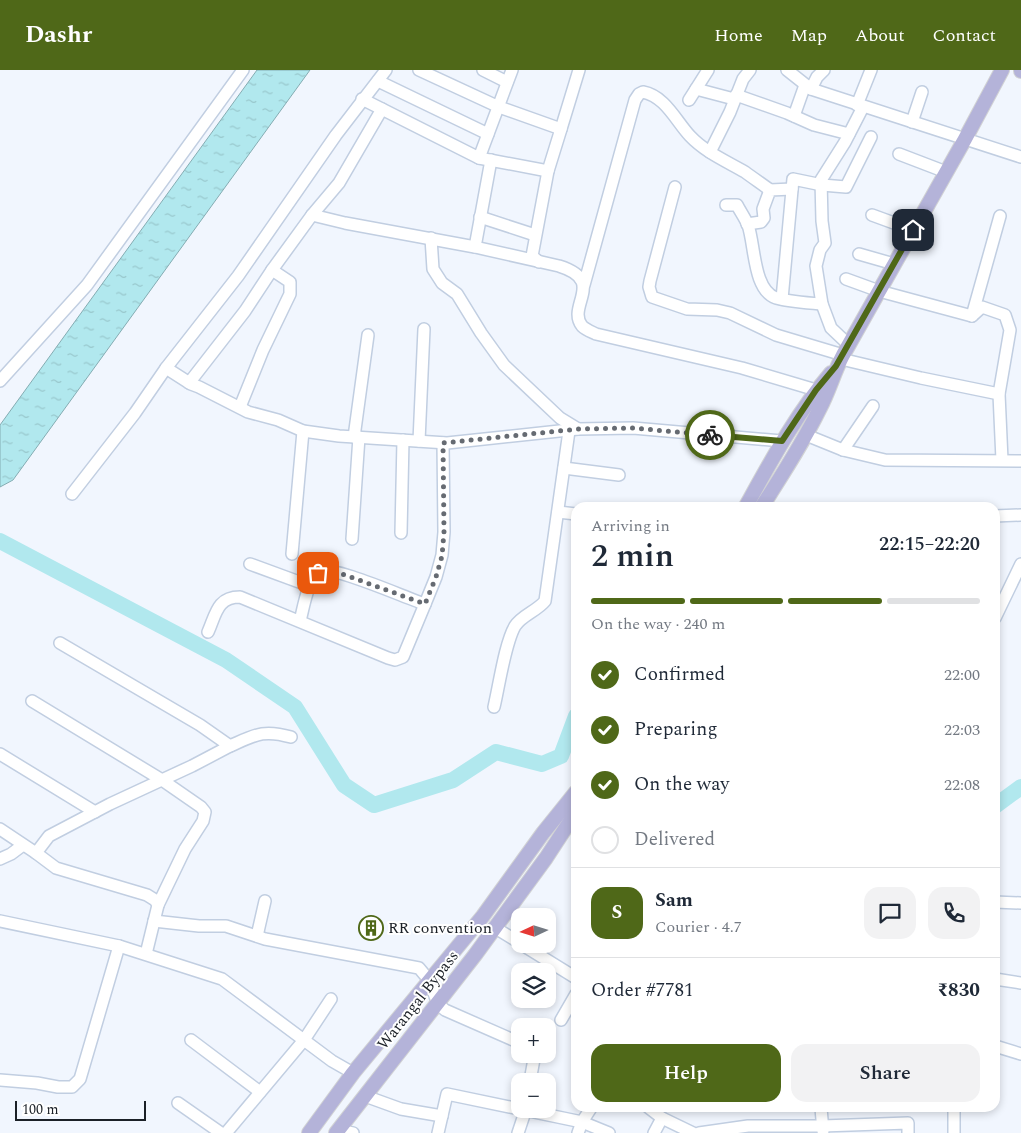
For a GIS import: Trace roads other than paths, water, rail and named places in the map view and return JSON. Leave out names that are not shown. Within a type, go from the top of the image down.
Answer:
[{"type":"main road","points":[[748,502],[782,441],[816,390],[842,356],[1002,70]]},
{"type":"main road","points":[[765,502],[806,435],[829,390],[842,356]]},
{"type":"main road","points":[[309,1133],[353,1073],[483,916],[543,832],[571,798]]},
{"type":"main road","name":"Warangal Bypass","points":[[337,1131],[365,1096],[445,1009],[494,927],[546,858],[571,820]]},
{"type":"street","points":[[0,381],[88,285],[242,70]]},
{"type":"street","points":[[72,494],[135,413],[166,368],[238,276],[362,99],[386,70]]},
{"type":"street","points":[[419,70],[499,107],[561,129]]},
{"type":"street","points":[[483,70],[507,82]]},
{"type":"street","points":[[479,158],[512,70]]},
{"type":"street","points":[[688,100],[708,70]]},
{"type":"street","points":[[710,152],[730,112],[743,79],[750,70]]},
{"type":"street","points":[[794,116],[808,87],[824,70]]},
{"type":"street","points":[[842,356],[822,304],[816,266],[820,250],[825,243],[822,221],[821,180],[849,134],[860,106],[870,70]]},
{"type":"street","points":[[539,262],[532,256],[535,235],[548,171],[561,129],[575,71]]},
{"type":"street","points":[[790,71],[808,87],[860,106],[1021,158]]},
{"type":"street","points":[[378,81],[488,134]]},
{"type":"street","points":[[696,89],[735,97],[794,116],[814,125],[849,134]]},
{"type":"street","points":[[792,189],[770,190],[710,152],[690,135],[654,95],[643,92],[638,94],[584,285],[579,315],[581,325],[596,334],[742,368],[816,390]]},
{"type":"street","points":[[912,122],[922,92]]},
{"type":"street","points":[[362,99],[479,158],[548,171]]},
{"type":"street","points":[[189,383],[245,311],[312,215],[339,183],[382,109]]},
{"type":"street","points":[[782,299],[793,179],[822,185],[846,186],[871,137]]},
{"type":"street","points":[[899,154],[946,172]]},
{"type":"street","points":[[475,247],[492,160]]},
{"type":"street","points":[[675,187],[650,281],[649,287],[652,298],[687,309],[717,310],[730,313],[776,335],[842,356],[921,378],[999,394]]},
{"type":"street","points":[[747,224],[761,222],[764,218],[762,209],[770,190]]},
{"type":"street","points":[[726,205],[737,204],[747,224],[761,284],[774,297],[822,304]]},
{"type":"street","points":[[872,214],[913,230]]},
{"type":"street","points":[[312,215],[475,247],[571,270],[579,275],[584,285]]},
{"type":"street","points":[[972,316],[1000,216]]},
{"type":"street","points":[[480,217],[535,235]]},
{"type":"street","points":[[431,238],[433,269],[442,282],[457,294],[481,333],[504,365],[574,430]]},
{"type":"street","points":[[859,254],[894,264]]},
{"type":"street","points":[[240,407],[263,350],[290,294],[290,282],[272,270]]},
{"type":"street","points":[[846,279],[879,291],[972,316]]},
{"type":"street","points":[[972,316],[982,307],[1004,314],[1010,330],[999,394],[1002,460]]},
{"type":"street","points":[[419,441],[424,330]]},
{"type":"street","points":[[352,540],[356,437],[368,335]]},
{"type":"street","points":[[166,368],[189,383],[248,412],[278,420],[303,431],[443,443],[574,430],[633,428],[782,441]]},
{"type":"street","points":[[843,450],[873,406]]},
{"type":"street","points":[[494,707],[509,641],[515,626],[540,608],[545,601],[564,468],[574,430]]},
{"type":"street","points":[[292,554],[303,431]]},
{"type":"street","points":[[806,435],[843,450],[885,460],[1021,461]]},
{"type":"street","points":[[401,533],[403,440]]},
{"type":"street","points":[[208,632],[221,604],[226,598],[240,597],[388,658],[400,659],[404,657],[436,577],[442,556],[444,532],[443,443]]},
{"type":"street","points":[[564,468],[619,475]]},
{"type":"street","points":[[558,512],[571,513]]},
{"type":"street","points":[[1000,516],[1021,515]]},
{"type":"street","points":[[250,564],[310,586]]},
{"type":"street","points":[[1000,608],[1021,564]]},
{"type":"street","points":[[300,621],[310,586],[318,573],[329,570],[425,604]]},
{"type":"street","points":[[60,643],[200,725],[230,746]]},
{"type":"street","points":[[32,701],[162,780],[201,807],[205,812],[205,817],[185,850],[158,905],[146,954]]},
{"type":"street","points":[[36,854],[49,836],[230,746],[260,733],[274,732],[291,737]]},
{"type":"street","points":[[0,754],[94,812]]},
{"type":"street","points":[[0,829],[56,868],[147,895],[155,900],[158,905]]},
{"type":"street","points":[[0,859],[11,854],[22,845]]},
{"type":"street","points":[[257,936],[264,901]]},
{"type":"street","points":[[1000,902],[1021,903]]},
{"type":"street","points":[[0,921],[118,946],[222,978],[332,1061],[353,1073]]},
{"type":"street","points":[[154,921],[199,926],[226,926],[257,936],[418,968],[429,980],[445,1009],[511,1039]]},
{"type":"street","points":[[494,927],[511,938]]},
{"type":"street","points":[[0,1080],[72,1087],[80,1079],[118,946]]},
{"type":"street","points":[[535,953],[571,975]]},
{"type":"street","points":[[1000,980],[1021,983]]},
{"type":"street","points":[[226,1133],[304,1040],[331,999]]},
{"type":"street","points":[[561,1020],[571,1003]]},
{"type":"street","points":[[192,1040],[260,1092]]},
{"type":"street","points":[[1000,1048],[1021,1054]]},
{"type":"street","points":[[438,1133],[447,1094],[511,1107]]},
{"type":"street","points":[[365,1096],[401,1109],[442,1116]]},
{"type":"street","points":[[178,1103],[221,1133]]},
{"type":"street","points":[[580,1128],[589,1112]]},
{"type":"street","points":[[654,1112],[692,1133]]},
{"type":"street","points":[[822,1112],[823,1129]]},
{"type":"street","points":[[954,1112],[954,1133]]},
{"type":"street","points":[[518,1133],[523,1118]]},
{"type":"street","points":[[550,1118],[580,1128],[610,1133]]},
{"type":"street","points":[[654,1133],[662,1118]]},
{"type":"street","points":[[699,1133],[752,1129],[823,1129],[908,1123],[908,1133]]},
{"type":"street","points":[[337,1131],[352,1133]]},
{"type":"water","points":[[257,70],[310,70],[13,480],[0,487],[0,425]]},
{"type":"waterway","points":[[0,541],[226,660],[295,707],[344,785],[374,805],[453,780],[496,752],[542,764],[561,756],[571,729]]},
{"type":"waterway","points":[[1000,802],[1021,787]]},
{"type":"place","name":"RR convention","points":[[371,928]]}]
